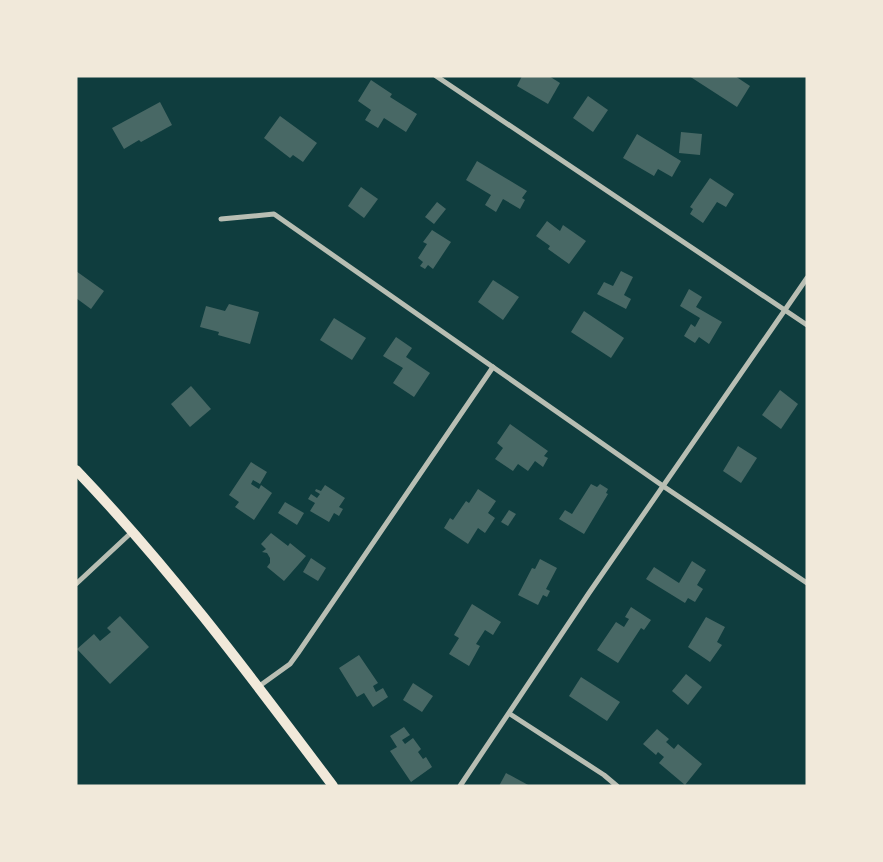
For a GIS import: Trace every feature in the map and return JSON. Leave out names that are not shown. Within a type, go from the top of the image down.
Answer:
[{"type":"main road","points":[[76,470],[133,531],[219,636],[333,786]]},
{"type":"street","points":[[436,76],[807,325]]},
{"type":"street","points":[[221,219],[274,214],[663,486],[807,583]]},
{"type":"street","points":[[460,786],[663,486],[807,278]]},
{"type":"street","points":[[258,687],[283,670],[294,658],[493,367]]},
{"type":"street","points":[[76,584],[133,531]]},
{"type":"street","points":[[510,714],[604,775],[617,786]]},
{"type":"building","points":[[522,76],[549,76],[560,83],[548,104],[517,86]]},
{"type":"building","points":[[689,76],[735,76],[750,86],[737,107]]},
{"type":"building","points":[[371,80],[392,94],[390,97],[417,114],[406,132],[384,118],[378,128],[365,120],[371,110],[358,101]]},
{"type":"building","points":[[588,96],[608,110],[593,132],[573,118]]},
{"type":"building","points":[[160,102],[172,125],[124,149],[112,128]]},
{"type":"building","points":[[280,116],[317,143],[303,162],[293,155],[290,158],[264,138]]},
{"type":"building","points":[[681,132],[702,134],[700,155],[679,153]]},
{"type":"building","points":[[637,134],[681,161],[672,177],[658,169],[654,176],[623,158]]},
{"type":"building","points":[[477,161],[527,191],[522,198],[525,200],[520,209],[503,199],[496,212],[485,205],[491,195],[466,180]]},
{"type":"building","points":[[710,178],[734,194],[726,207],[717,202],[703,223],[690,214],[693,209],[690,207]]},
{"type":"building","points":[[361,187],[378,199],[364,218],[348,206]]},
{"type":"building","points":[[437,202],[446,209],[434,224],[425,217]]},
{"type":"building","points":[[547,221],[560,231],[563,225],[586,241],[569,264],[548,249],[550,246],[536,236]]},
{"type":"building","points":[[432,230],[451,242],[433,269],[428,265],[425,269],[420,266],[423,262],[418,258],[427,244],[423,242]]},
{"type":"building","points":[[76,271],[104,291],[91,309],[76,298]]},
{"type":"building","points":[[621,271],[633,277],[624,295],[631,299],[626,309],[597,294],[604,282],[613,286]]},
{"type":"building","points":[[493,280],[519,297],[503,320],[478,302]]},
{"type":"building","points":[[689,289],[702,297],[696,307],[722,322],[709,344],[699,337],[695,343],[684,336],[691,324],[695,327],[700,318],[680,306]]},
{"type":"building","points":[[229,304],[259,312],[250,344],[218,335],[219,332],[200,327],[206,306],[225,311]]},
{"type":"building","points":[[584,311],[624,338],[611,358],[571,332]]},
{"type":"building","points":[[334,318],[366,338],[352,360],[320,340]]},
{"type":"building","points":[[396,337],[412,348],[406,357],[430,373],[414,397],[393,383],[403,368],[383,356]]},
{"type":"building","points":[[191,386],[211,409],[190,427],[171,404]]},
{"type":"building","points":[[780,390],[798,404],[781,429],[762,415]]},
{"type":"building","points":[[510,424],[548,451],[544,456],[548,458],[543,467],[535,461],[528,471],[518,464],[513,471],[495,459],[503,448],[497,443]]},
{"type":"building","points":[[738,446],[757,458],[741,483],[723,471]]},
{"type":"building","points":[[251,462],[267,472],[260,484],[253,480],[251,484],[259,489],[261,485],[272,493],[254,520],[235,507],[239,502],[229,495]]},
{"type":"building","points":[[591,484],[597,487],[600,484],[608,489],[606,493],[608,494],[584,534],[559,519],[565,510],[572,514]]},
{"type":"building","points":[[325,485],[345,498],[339,507],[343,509],[339,516],[334,513],[329,522],[310,511],[315,503],[308,499],[311,494],[317,498],[320,494],[315,491],[316,489],[321,491]]},
{"type":"building","points":[[478,489],[496,501],[488,513],[495,518],[485,533],[478,528],[468,544],[444,528],[450,518],[453,520],[466,501],[469,503]]},
{"type":"building","points":[[285,502],[304,513],[297,525],[278,513]]},
{"type":"building","points":[[509,510],[516,514],[508,526],[501,522]]},
{"type":"building","points":[[271,533],[288,546],[290,543],[306,556],[284,581],[267,567],[270,563],[270,558],[267,553],[262,552],[266,549],[261,544]]},
{"type":"building","points":[[311,558],[326,568],[318,581],[303,572]]},
{"type":"building","points":[[540,559],[557,568],[546,589],[550,591],[547,597],[543,595],[538,605],[518,595],[532,568],[535,569]]},
{"type":"building","points":[[692,561],[706,570],[697,585],[703,589],[695,602],[688,598],[685,603],[646,579],[654,567],[679,583]]},
{"type":"building","points":[[472,604],[501,622],[493,635],[485,630],[476,644],[480,646],[469,666],[449,654],[459,638],[454,635]]},
{"type":"building","points":[[631,607],[651,620],[644,630],[641,628],[618,663],[597,650],[616,622],[624,627],[629,619],[625,617]]},
{"type":"building","points":[[120,616],[149,647],[110,684],[77,649],[94,634],[100,641],[111,632],[107,628]]},
{"type":"building","points":[[706,617],[725,627],[717,642],[722,645],[710,662],[688,647]]},
{"type":"building","points":[[359,655],[378,683],[373,686],[376,692],[383,688],[388,697],[373,707],[364,693],[357,697],[339,668]]},
{"type":"building","points":[[686,674],[702,687],[688,705],[672,691]]},
{"type":"building","points":[[581,677],[620,702],[607,721],[569,696]]},
{"type":"building","points":[[413,683],[433,696],[422,712],[403,700]]},
{"type":"building","points":[[404,727],[410,735],[402,740],[405,744],[413,738],[421,749],[418,752],[423,759],[426,757],[432,767],[411,782],[390,751],[397,747],[390,736]]},
{"type":"building","points":[[657,729],[669,739],[666,742],[674,749],[678,744],[702,764],[685,785],[659,763],[664,757],[658,752],[656,755],[643,744]]},
{"type":"building","points":[[506,773],[530,786],[499,786]]}]
